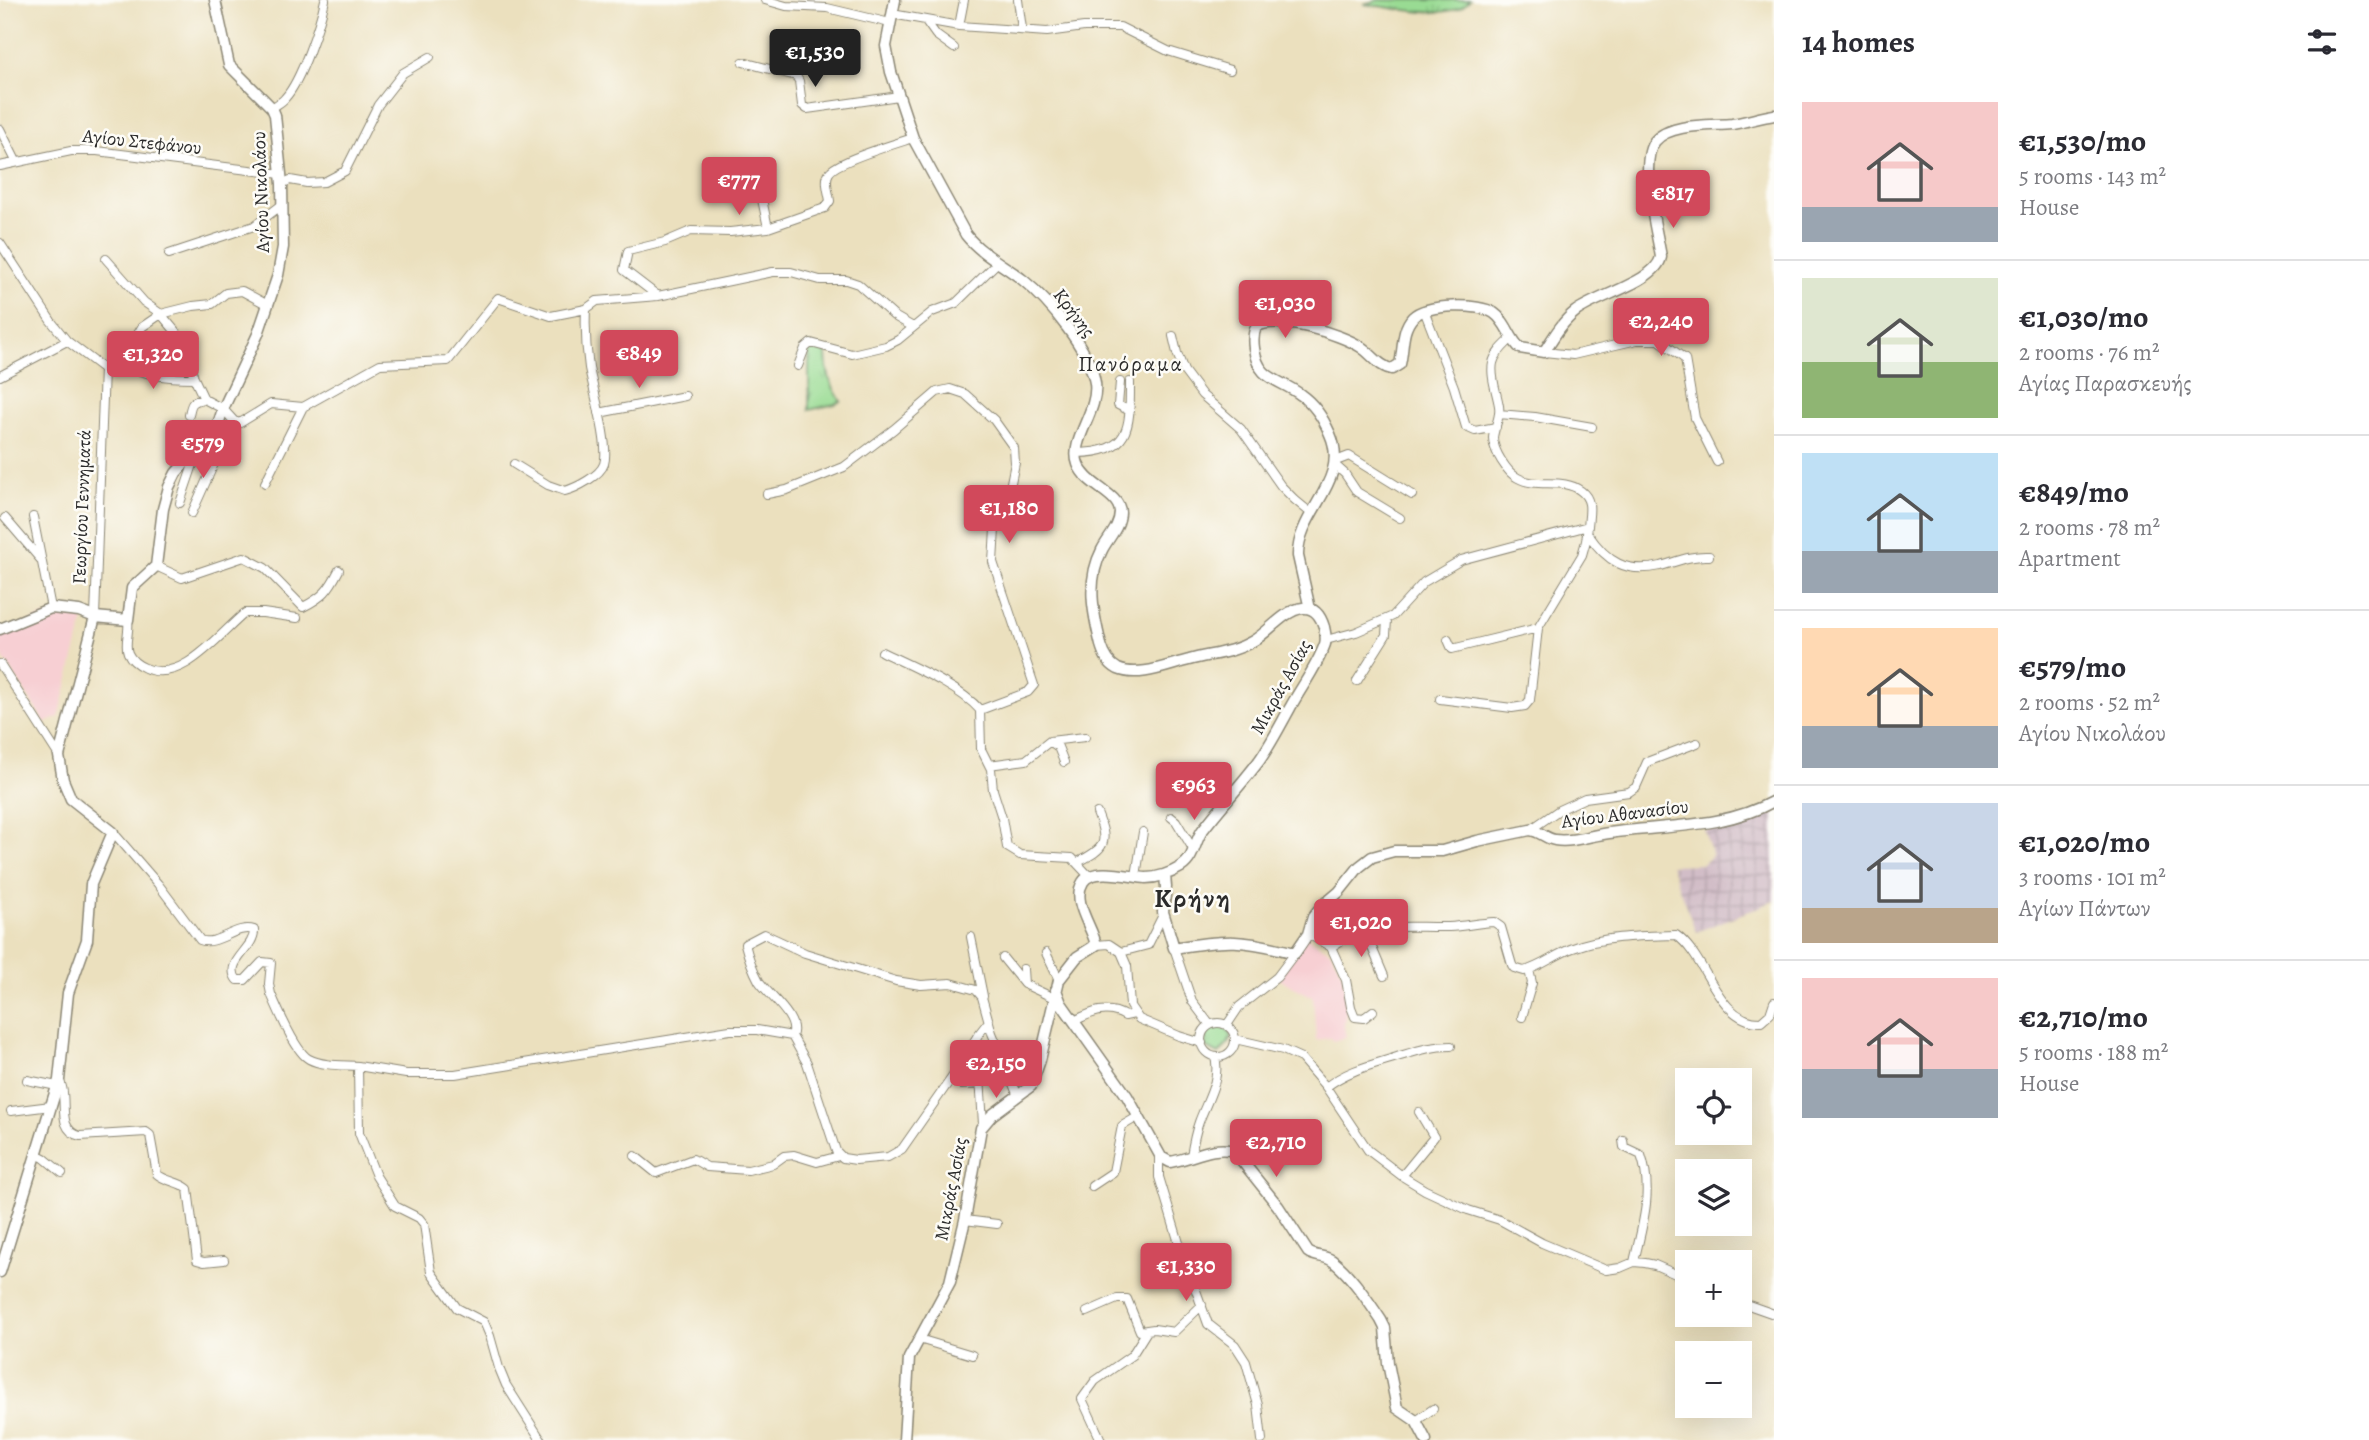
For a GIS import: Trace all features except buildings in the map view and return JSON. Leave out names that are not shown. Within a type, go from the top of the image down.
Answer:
[{"type":"street","points":[[215,0],[229,65],[272,108],[284,100],[293,87],[325,0]]},
{"type":"street","points":[[765,0],[786,6],[827,8],[891,19],[959,26],[1047,32],[1084,27],[1120,27],[1168,51],[1230,70]]},
{"type":"street","name":"Κρήνης","points":[[895,0],[886,46],[913,138],[966,235],[1041,296],[1079,347],[1090,367],[1096,391],[1077,453]]},
{"type":"street","points":[[959,26],[964,0]]},
{"type":"street","points":[[1018,0],[1022,29]]},
{"type":"street","points":[[926,21],[936,35],[954,48]]},
{"type":"street","name":"Αγίου Στεφάνου","points":[[0,166],[71,151],[97,151],[307,183],[324,182],[345,171],[378,104],[403,73],[430,57]]},
{"type":"street","points":[[743,62],[796,76],[802,105],[807,109],[899,96]]},
{"type":"street","name":"Αγίου Νικολάου","points":[[214,437],[223,409],[252,348],[281,261],[282,179],[279,136],[272,108]]},
{"type":"street","points":[[1544,352],[1577,310],[1641,278],[1660,263],[1648,170],[1650,150],[1654,142],[1670,131],[1774,115]]},
{"type":"street","points":[[0,129],[16,161]]},
{"type":"street","points":[[658,296],[624,270],[628,251],[691,232],[768,228],[827,206],[830,197],[827,178],[832,170],[868,153],[913,138]]},
{"type":"street","points":[[762,199],[768,228]]},
{"type":"street","points":[[169,254],[254,226],[283,204]]},
{"type":"street","points":[[0,243],[67,341],[104,369],[120,364],[157,377],[194,378]]},
{"type":"street","points":[[106,259],[176,332],[187,352],[194,378],[204,399],[223,409],[234,421],[240,423],[271,404],[303,407]]},
{"type":"street","points":[[798,366],[805,348],[811,343],[844,353],[860,354],[898,340],[932,312],[956,303],[998,262]]},
{"type":"street","points":[[265,483],[303,407],[380,363],[448,361],[498,298],[551,316],[586,309],[597,302],[658,296],[784,271],[820,280],[852,281],[894,316],[913,327]]},
{"type":"street","points":[[120,364],[142,327],[161,314],[212,304],[226,293],[242,291],[268,305]]},
{"type":"street","points":[[1310,609],[1298,551],[1312,514],[1331,480],[1335,463],[1331,434],[1315,409],[1301,395],[1262,372],[1255,354],[1255,330],[1260,324],[1320,330],[1355,344],[1371,354],[1382,366],[1392,369],[1400,364],[1404,334],[1408,325],[1413,317],[1424,310],[1467,306],[1486,309],[1504,323],[1520,348],[1544,352],[1573,355],[1637,340],[1659,341],[1685,359],[1695,418],[1717,462]]},
{"type":"street","points":[[513,464],[552,488],[562,491],[572,489],[600,471],[604,464],[599,414],[587,356],[586,309]]},
{"type":"street","points":[[1424,310],[1454,387],[1466,427],[1475,431],[1496,427]]},
{"type":"street","points":[[1173,336],[1184,371],[1202,395],[1241,429],[1280,486],[1312,514]]},
{"type":"street","points":[[1440,699],[1512,708],[1525,706],[1530,700],[1538,628],[1582,555],[1588,530],[1589,503],[1581,491],[1560,484],[1528,482],[1517,478],[1509,471],[1493,442],[1499,414],[1492,366],[1497,355],[1512,338]]},
{"type":"street","points":[[0,376],[67,341]]},
{"type":"street","name":"Γεωργίου Γεννηματά","points":[[59,756],[95,617],[104,369]]},
{"type":"street","points":[[1120,382],[1118,405],[1130,411]]},
{"type":"street","points":[[1130,382],[1130,411],[1124,436],[1117,445],[1096,453],[1077,453],[1078,466],[1085,477],[1119,505],[1119,518],[1102,550],[1092,592],[1092,607],[1105,657],[1113,666],[1127,671],[1148,670],[1228,652],[1253,641],[1291,612],[1303,608],[1310,609],[1320,618],[1326,640]]},
{"type":"street","points":[[767,494],[796,487],[844,467],[937,392],[945,389],[965,394],[994,420],[1012,444],[1015,458],[1005,512],[995,529],[993,562],[1034,685],[1028,692],[980,710]]},
{"type":"street","points":[[599,414],[685,396]]},
{"type":"street","points":[[189,415],[190,405],[194,401],[204,399]]},
{"type":"street","points":[[1499,414],[1524,415],[1592,427]]},
{"type":"street","points":[[192,513],[217,457],[214,437],[199,447],[176,474],[169,487],[163,509],[156,566],[132,588],[126,646],[130,656],[142,667],[162,672],[186,664],[245,613],[264,612],[297,618]]},
{"type":"street","points":[[180,503],[199,447]]},
{"type":"street","points":[[1335,463],[1349,457],[1412,495]]},
{"type":"street","points":[[1335,463],[1357,492],[1400,518]]},
{"type":"street","points":[[33,517],[51,608]]},
{"type":"street","points":[[5,518],[43,563]]},
{"type":"street","points":[[1588,530],[1602,554],[1619,565],[1630,568],[1661,566],[1697,555],[1709,556]]},
{"type":"street","name":"Μικράς Ασίας","points":[[1165,875],[1183,866],[1189,859],[1199,835],[1266,750],[1312,672],[1326,640],[1346,636],[1387,620],[1399,612],[1428,578],[1461,560],[1588,530]]},
{"type":"street","points":[[156,566],[182,578],[244,557],[265,568],[303,607],[320,599],[330,588],[339,570]]},
{"type":"street","points":[[0,629],[51,608],[128,621]]},
{"type":"street","points":[[1357,681],[1386,635],[1387,620]]},
{"type":"street","points":[[1448,640],[1452,649],[1538,628]]},
{"type":"street","points":[[881,652],[968,698],[980,710],[981,749],[989,765],[1005,843],[1009,849],[1020,855],[1032,854],[1046,858],[1065,856],[1078,862],[1090,876]]},
{"type":"street","points":[[0,664],[59,756],[63,780],[71,799],[113,832],[158,884],[200,940],[207,942],[244,929],[254,930],[253,939],[233,967],[233,974],[237,980],[245,980],[262,962],[271,963],[271,993],[304,1056],[317,1062],[438,1076],[554,1060],[730,1030],[753,1029],[792,1035]]},
{"type":"street","points":[[989,765],[1026,760],[1050,741],[1085,737]]},
{"type":"street","points":[[1050,741],[1058,747],[1064,762]]},
{"type":"street","points":[[1530,830],[1559,810],[1585,798],[1629,792],[1636,787],[1647,762],[1697,743]]},
{"type":"street","name":"Αγίου Αθανασίου","points":[[1227,1026],[1239,1007],[1269,985],[1295,953],[1308,934],[1317,912],[1371,857],[1394,852],[1442,851],[1470,842],[1530,830],[1550,839],[1564,840],[1611,832],[1722,821],[1752,812],[1774,801]]},
{"type":"street","points":[[1078,862],[1096,853],[1104,840],[1097,813]]},
{"type":"street","points":[[1171,817],[1193,849]]},
{"type":"street","points":[[0,1272],[58,1083],[68,993],[87,940],[90,884],[113,832]]},
{"type":"street","points":[[1136,876],[1143,832]]},
{"type":"street","points":[[1121,952],[1150,943],[1163,915],[1165,875],[1147,878],[1103,873],[1090,876],[1083,881],[1079,896],[1096,945],[1109,944],[1121,952],[1127,966],[1130,1006],[1139,1019],[1179,1036],[1202,1042]]},
{"type":"street","points":[[1163,915],[1194,1004],[1210,1026]]},
{"type":"street","points":[[1331,947],[1365,931],[1401,925],[1448,927],[1497,923],[1503,933],[1512,965],[1519,970],[1529,970],[1554,956],[1586,944],[1625,937],[1676,935],[1687,945],[1718,992],[1738,1016],[1747,1022],[1761,1023],[1770,1014],[1774,1002]]},
{"type":"street","points":[[1365,931],[1384,976]]},
{"type":"street","points":[[839,1156],[807,1063],[792,1035],[794,1030],[790,1020],[761,984],[746,943],[764,934],[805,953],[896,981],[921,985],[951,983],[969,986],[978,991],[984,1002]]},
{"type":"street","points":[[1308,934],[1331,947],[1346,980],[1350,1007],[1355,1017],[1364,1018],[1373,1011]]},
{"type":"street","points":[[971,937],[989,1021],[1018,1096]]},
{"type":"street","points":[[1174,948],[1229,940],[1268,945],[1295,953]]},
{"type":"street","name":"Μικράς Ασίας","points":[[904,1440],[909,1359],[950,1282],[965,1220],[977,1142],[983,1124],[1032,1083],[1056,990],[1065,970],[1080,954],[1096,945]]},
{"type":"street","points":[[1046,953],[1061,1003],[1139,1116],[1160,1156],[1159,1177],[1179,1243],[1210,1326],[1235,1345],[1245,1358],[1258,1405],[1262,1440]]},
{"type":"street","points":[[1003,958],[1024,984],[1056,990]]},
{"type":"street","points":[[1023,969],[1024,984]]},
{"type":"street","points":[[1522,1017],[1532,983],[1529,970]]},
{"type":"street","points":[[1074,1021],[1098,1010],[1114,1010],[1125,1016],[1135,1014]]},
{"type":"street","points":[[635,1156],[656,1173],[693,1159],[707,1167],[748,1170],[773,1164],[784,1156],[794,1155],[817,1162],[839,1156],[856,1160],[884,1157],[902,1149],[989,1021]]},
{"type":"street","points":[[1217,1023],[1227,1026],[1235,1039],[1229,1053],[1215,1057],[1206,1052],[1202,1042],[1203,1032],[1217,1023]]},
{"type":"street","points":[[1235,1039],[1296,1055],[1326,1087],[1364,1146],[1402,1176],[1425,1190],[1468,1210],[1500,1220],[1542,1243],[1606,1270],[1634,1262],[1655,1265],[1675,1274]]},
{"type":"street","points":[[1326,1087],[1344,1074],[1370,1065],[1428,1047],[1451,1045]]},
{"type":"street","points":[[1191,1156],[1197,1128],[1217,1078],[1215,1057]]},
{"type":"street","points":[[358,1066],[359,1133],[376,1176],[394,1206],[419,1218],[426,1227],[426,1250],[431,1272],[457,1308],[484,1322],[503,1380],[541,1440]]},
{"type":"street","points":[[27,1080],[58,1083],[64,1088],[63,1117],[72,1134],[80,1136],[146,1132],[150,1135],[157,1174],[164,1180],[183,1184],[188,1189],[197,1260],[224,1260]]},
{"type":"street","points":[[962,1085],[980,1080],[983,1124]]},
{"type":"street","points":[[11,1111],[51,1106]]},
{"type":"street","points":[[1402,1176],[1434,1137],[1419,1112]]},
{"type":"street","points":[[1092,1186],[1113,1172],[1122,1126],[1139,1116]]},
{"type":"street","points":[[1623,1140],[1625,1146],[1641,1155],[1648,1187],[1646,1211],[1634,1262]]},
{"type":"street","points":[[1160,1156],[1170,1162],[1222,1150],[1234,1152],[1271,1197],[1308,1252],[1329,1259],[1340,1268],[1381,1320],[1385,1328],[1388,1363],[1397,1408],[1416,1421],[1426,1440]]},
{"type":"street","points":[[36,1154],[62,1173]]},
{"type":"street","points":[[965,1220],[997,1224]]},
{"type":"street","points":[[1087,1312],[1117,1299],[1127,1298],[1140,1331],[1154,1329],[1174,1332],[1202,1305]]},
{"type":"street","points":[[1752,1306],[1774,1314]]},
{"type":"street","points":[[1101,1440],[1082,1399],[1095,1381],[1132,1355],[1147,1331]]},
{"type":"street","points":[[919,1339],[972,1356]]},
{"type":"street","points":[[1416,1421],[1433,1409]]},
{"type":"shaded area","points":[[56,614],[84,619],[59,717],[45,723],[0,653],[0,635],[39,618]]},
{"type":"shaded area","points":[[1774,805],[1774,901],[1696,932],[1670,865],[1703,864],[1712,856],[1704,830],[1743,820]]},
{"type":"shaded area","points":[[1306,936],[1331,952],[1343,975],[1347,1004],[1344,1026],[1346,1037],[1333,1041],[1330,1038],[1316,1040],[1313,997],[1275,977]]},
{"type":"green space","points":[[1378,0],[1470,0],[1450,11],[1436,12],[1364,4]]},
{"type":"green space","points":[[809,344],[826,351],[829,377],[841,401],[809,410]]},
{"type":"green space","points":[[1219,1025],[1227,1028],[1231,1036],[1219,1054],[1205,1047],[1208,1029]]},
{"type":"district","name":"Πανόραμα","points":[[1131,364]]},
{"type":"district","name":"Κρήνη","points":[[1193,898]]}]
